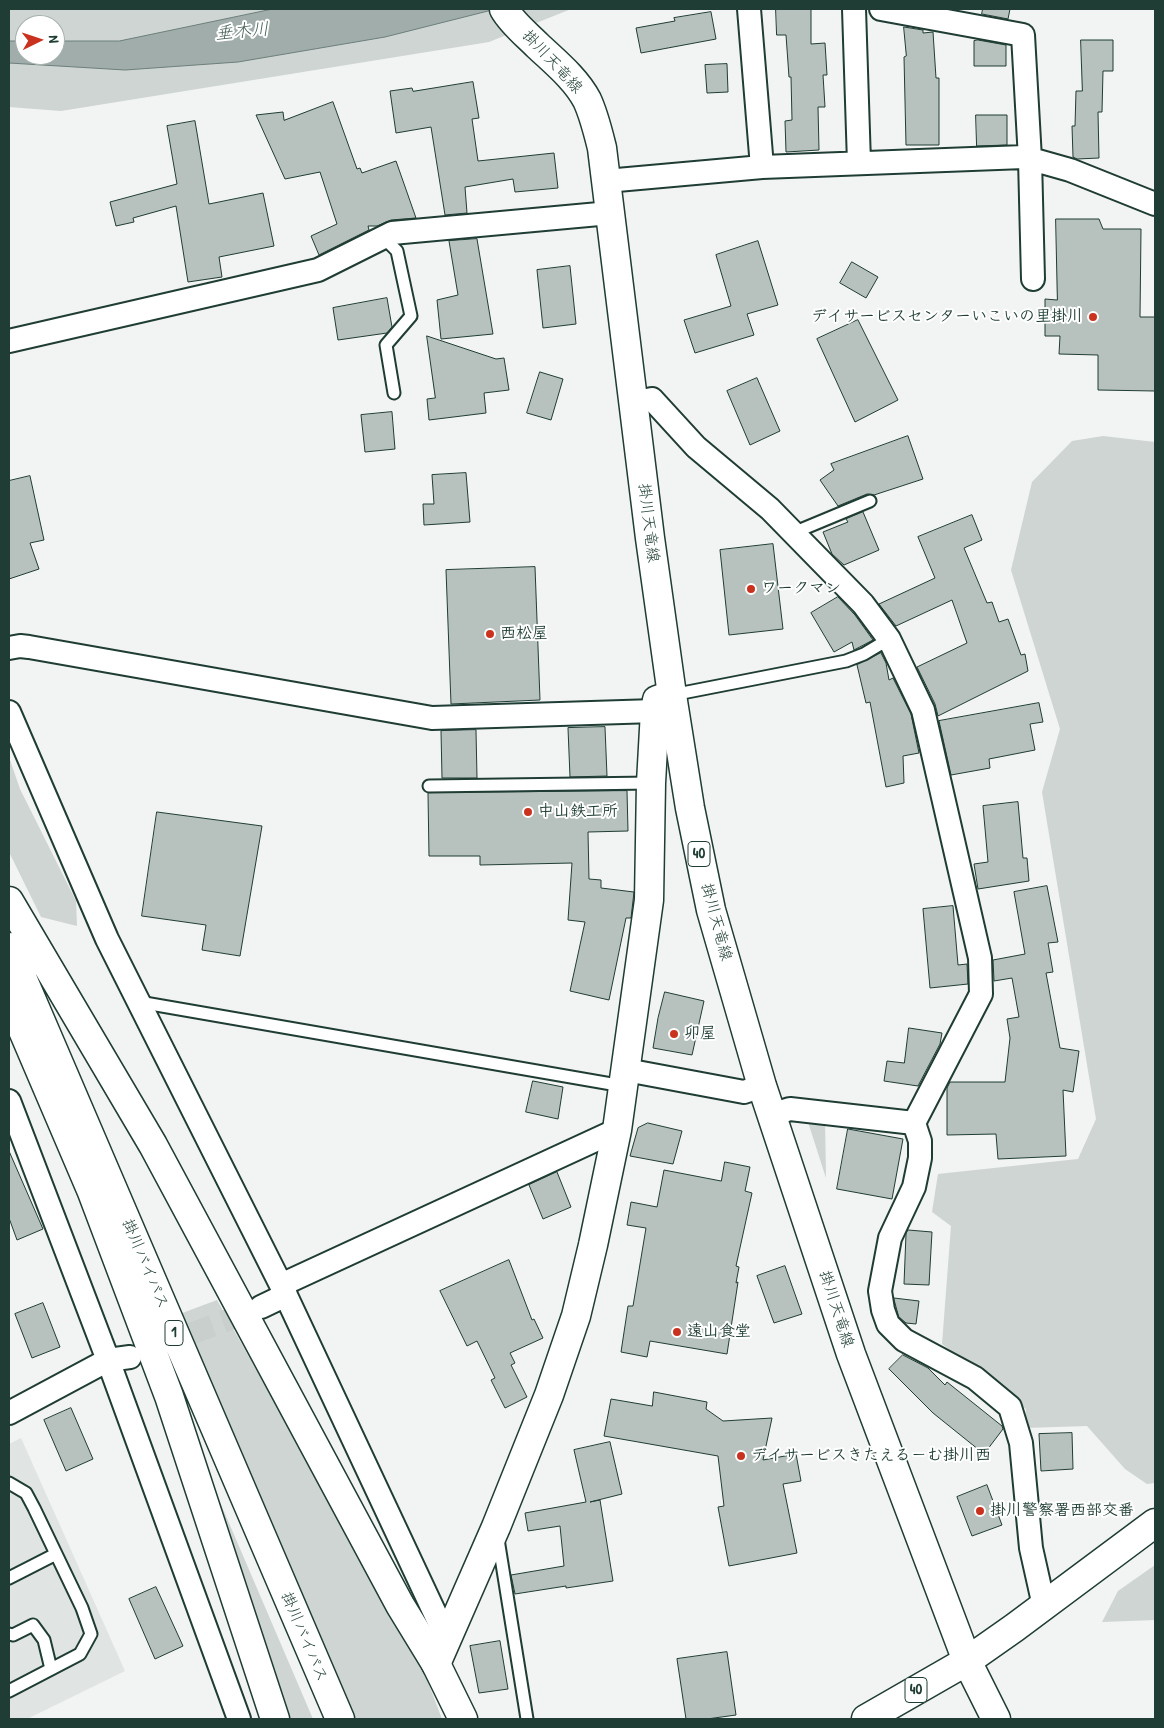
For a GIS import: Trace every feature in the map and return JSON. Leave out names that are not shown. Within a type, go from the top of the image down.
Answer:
[{"type":"main road","name":"掛川天竜線","points":[[504,9],[528,36],[566,72],[586,98],[596,123],[602,148],[633,403],[663,703],[690,808],[712,910],[771,1115],[851,1354],[967,1661],[996,1719]]},
{"type":"main road","points":[[436,1664],[496,1527],[549,1395],[576,1316],[593,1245],[625,1078],[649,900],[651,783],[663,703]]},
{"type":"main road","points":[[9,901],[153,1145],[400,1605],[436,1664],[463,1719]]},
{"type":"main road","name":"掛川バイパス","points":[[9,948],[340,1719]]},
{"type":"main road","points":[[9,998],[92,1192],[169,1396],[275,1719]]},
{"type":"main road","points":[[967,1661],[1155,1523]]},
{"type":"main road","name":"40","points":[[866,1719],[967,1661]]},
{"type":"street","points":[[749,9],[762,167]]},
{"type":"street","points":[[854,9],[859,163]]},
{"type":"street","points":[[881,9],[1023,35],[1030,159],[1033,279]]},
{"type":"street","points":[[606,180],[762,167],[1024,157],[1070,170],[1155,204]]},
{"type":"street","points":[[9,341],[318,270],[392,233],[610,213]]},
{"type":"street","points":[[633,403],[652,399],[696,447],[770,509],[863,604],[889,639],[923,710],[980,958],[981,994],[914,1123],[920,1141],[920,1158],[914,1187],[890,1238],[880,1291],[883,1310],[888,1324],[904,1340],[975,1378],[1010,1407],[1021,1443],[1031,1548],[1044,1606]]},
{"type":"street","points":[[9,648],[29,647],[432,718],[663,703]]},
{"type":"street","points":[[9,712],[107,939],[283,1290],[447,1639]]},
{"type":"street","points":[[625,1078],[744,1092],[762,1086]]},
{"type":"street","points":[[9,1101],[119,1359],[239,1719]]},
{"type":"street","points":[[771,1115],[790,1109],[914,1123]]},
{"type":"street","points":[[262,1307],[283,1290],[616,1130]]},
{"type":"street","points":[[10,1408],[119,1359]]},
{"type":"lane","points":[[383,237],[397,251],[411,316],[386,345],[394,393]]},
{"type":"lane","points":[[792,533],[870,501]]},
{"type":"lane","points":[[663,703],[846,661],[864,654],[889,639]]},
{"type":"lane","points":[[430,786],[651,783]]},
{"type":"lane","points":[[139,1002],[625,1078]]},
{"type":"lane","points":[[9,1483],[26,1493],[82,1608],[91,1634],[80,1654],[9,1691]]},
{"type":"lane","points":[[496,1527],[527,1719]]},
{"type":"lane","points":[[9,1578],[56,1554]]},
{"type":"lane","points":[[9,1634],[13,1635],[33,1625],[44,1640],[52,1669]]},
{"type":"shaded area","points":[[9,9],[571,9],[489,42],[61,111],[9,107]]},
{"type":"shaded area","points":[[1103,436],[1155,442],[1155,1483],[1147,1484],[1125,1469],[1087,1426],[1025,1428],[1026,1409],[942,1344],[951,1226],[932,1212],[938,1174],[1078,1159],[1096,1119],[1042,792],[1060,729],[1011,570],[1032,482],[1072,441]]},
{"type":"shaded area","points":[[9,757],[20,789],[76,901],[77,926],[41,917],[9,852]]},
{"type":"shaded area","points":[[807,1119],[825,1120],[826,1178]]},
{"type":"shaded area","points":[[217,1300],[419,1659],[442,1719],[355,1719],[177,1315]]},
{"type":"shaded area","points":[[21,1438],[125,1671],[27,1719],[9,1719],[9,1444]]},
{"type":"shaded area","points":[[208,1474],[313,1719],[285,1719]]},
{"type":"shaded area","points":[[1155,1565],[1155,1620],[1102,1622],[1118,1591]]},
{"type":"water","name":"垂木川","points":[[273,9],[496,9],[385,37],[238,62],[125,70],[42,65],[65,65],[65,41],[119,41]]},
{"type":"water","points":[[9,41],[15,41],[15,63],[9,63]]},
{"type":"building","points":[[776,9],[811,9],[811,44],[825,43],[827,75],[823,75],[825,107],[818,107],[819,150],[786,152],[785,121],[792,120],[791,77],[789,77],[786,35],[777,35]]},
{"type":"building","points":[[983,9],[1010,9],[1008,19],[982,14]]},
{"type":"building","points":[[711,12],[716,39],[641,53],[636,28],[675,21],[674,18]]},
{"type":"building","points":[[904,27],[923,30],[923,33],[933,32],[936,78],[939,78],[939,145],[906,145],[904,57],[906,56]]},
{"type":"building","points":[[1081,40],[1113,40],[1113,71],[1103,71],[1102,112],[1098,112],[1099,158],[1077,159],[1073,157],[1072,126],[1075,126],[1076,91],[1082,91]]},
{"type":"building","points":[[974,41],[1006,45],[1006,66],[974,66]]},
{"type":"building","points":[[727,64],[728,92],[707,93],[705,65]]},
{"type":"building","points":[[473,82],[479,118],[472,119],[478,161],[554,153],[558,188],[515,192],[513,179],[465,187],[467,213],[445,215],[431,127],[396,133],[390,91],[412,88],[413,91]]},
{"type":"building","points":[[333,102],[357,169],[360,168],[362,173],[396,161],[416,218],[391,220],[377,226],[368,226],[369,230],[319,255],[311,236],[337,224],[320,172],[285,179],[256,115],[283,112],[284,120]]},
{"type":"building","points":[[976,115],[1007,115],[1007,145],[977,146]]},
{"type":"building","points":[[195,121],[209,204],[263,193],[274,246],[219,257],[222,277],[188,282],[176,206],[133,218],[134,222],[116,226],[110,202],[177,184],[167,126]]},
{"type":"building","name":"デイサービスセンターいこいの里掛川","points":[[1056,219],[1099,219],[1103,229],[1141,229],[1140,317],[1155,317],[1155,391],[1098,390],[1098,355],[1059,354],[1060,336],[1045,336],[1045,299],[1057,300]]},
{"type":"building","points":[[477,239],[493,334],[441,339],[437,300],[458,295],[449,241]]},
{"type":"building","points":[[758,241],[778,305],[747,314],[754,335],[695,353],[684,320],[731,306],[716,255]]},
{"type":"building","points":[[852,262],[878,277],[866,298],[840,283]]},
{"type":"building","points":[[570,266],[576,324],[543,328],[537,270]]},
{"type":"building","points":[[387,298],[392,327],[387,333],[338,340],[333,308]]},
{"type":"building","points":[[858,320],[898,400],[855,422],[817,339]]},
{"type":"building","points":[[427,336],[496,359],[504,358],[509,390],[484,393],[486,413],[429,420],[427,399],[435,398]]},
{"type":"building","points":[[540,372],[563,379],[551,420],[527,413]]},
{"type":"building","points":[[757,378],[780,431],[750,445],[727,391]]},
{"type":"building","points":[[392,412],[395,449],[365,452],[361,415]]},
{"type":"building","points":[[908,436],[923,479],[874,495],[867,494],[838,506],[820,480],[834,470],[831,464]]},
{"type":"building","points":[[466,473],[470,522],[424,525],[423,504],[434,504],[432,475]]},
{"type":"building","points":[[30,476],[44,540],[30,543],[39,569],[9,579],[9,481]]},
{"type":"building","points":[[863,512],[879,550],[844,565],[832,554],[823,532],[848,522],[846,519]]},
{"type":"building","points":[[972,515],[982,540],[964,548],[987,603],[992,602],[999,622],[1008,619],[1021,655],[1025,654],[1028,671],[938,716],[935,704],[917,667],[967,643],[952,600],[896,626],[879,604],[935,578],[918,537]]},
{"type":"building","points":[[773,544],[783,629],[729,635],[720,550]]},
{"type":"building","points":[[535,567],[540,700],[451,704],[446,570]]},
{"type":"building","points":[[838,597],[855,615],[873,640],[854,650],[852,642],[834,652],[811,613]]},
{"type":"building","points":[[881,653],[886,663],[889,680],[893,678],[911,714],[919,753],[903,756],[904,783],[886,787],[870,702],[866,703],[857,665]]},
{"type":"building","points":[[1039,703],[1043,722],[1030,724],[1035,750],[989,759],[990,768],[951,775],[939,721]]},
{"type":"building","points":[[605,727],[607,776],[570,777],[568,728]]},
{"type":"building","points":[[476,730],[477,778],[442,778],[441,731]]},
{"type":"building","name":"中山鉄工所","points":[[627,791],[628,831],[588,832],[589,879],[601,880],[601,888],[634,892],[631,918],[626,918],[609,1000],[570,991],[585,922],[568,920],[572,863],[480,865],[480,856],[429,856],[428,793]]},
{"type":"building","points":[[1018,802],[1023,858],[1027,858],[1029,881],[978,889],[974,864],[988,862],[983,806]]},
{"type":"building","points":[[157,812],[262,826],[240,956],[202,950],[206,925],[142,916]]},
{"type":"building","points":[[1047,886],[1058,942],[1048,943],[1053,972],[1046,973],[1060,1048],[1079,1051],[1073,1092],[1063,1090],[1066,1156],[998,1159],[996,1134],[947,1135],[947,1088],[950,1082],[1005,1082],[1010,1038],[1007,1019],[1019,1017],[1012,978],[994,981],[993,960],[1025,954],[1014,892]]},
{"type":"building","points":[[953,906],[958,965],[967,964],[968,984],[930,988],[923,909]]},
{"type":"building","points":[[665,992],[704,1001],[692,1055],[653,1048]]},
{"type":"building","points":[[909,1028],[942,1033],[940,1044],[918,1086],[884,1081],[887,1061],[904,1063]]},
{"type":"building","points":[[533,1081],[563,1087],[558,1119],[526,1112]]},
{"type":"building","points":[[648,1123],[682,1131],[673,1164],[630,1156],[638,1128]]},
{"type":"building","points":[[848,1129],[903,1139],[892,1199],[837,1189]]},
{"type":"building","points":[[9,1151],[43,1229],[17,1240],[9,1218]]},
{"type":"building","points":[[725,1162],[750,1167],[745,1191],[752,1193],[736,1266],[739,1267],[736,1283],[738,1282],[727,1354],[650,1341],[647,1357],[621,1352],[628,1306],[633,1306],[646,1228],[627,1225],[631,1202],[657,1207],[664,1170],[721,1181]]},
{"type":"building","points":[[557,1172],[571,1207],[543,1219],[529,1185]]},
{"type":"building","points":[[908,1230],[932,1232],[929,1285],[904,1284],[906,1234]]},
{"type":"building","points":[[509,1260],[532,1320],[534,1319],[543,1338],[510,1353],[515,1363],[511,1365],[527,1397],[505,1408],[491,1380],[495,1378],[477,1341],[467,1346],[440,1291]]},
{"type":"building","points":[[785,1266],[802,1314],[774,1323],[757,1276]]},
{"type":"building","points":[[894,1298],[919,1301],[916,1324],[906,1323],[899,1317]]},
{"type":"building","points":[[43,1303],[60,1347],[32,1358],[15,1314]]},
{"type":"building","points":[[903,1355],[928,1368],[945,1385],[947,1382],[1002,1426],[1003,1429],[984,1454],[933,1413],[889,1369]]},
{"type":"building","points":[[654,1392],[707,1402],[706,1409],[723,1421],[772,1418],[763,1460],[796,1454],[801,1481],[783,1484],[797,1553],[729,1566],[718,1507],[724,1506],[718,1456],[604,1436],[611,1399],[652,1406]]},
{"type":"building","points":[[71,1408],[93,1459],[66,1471],[44,1420]]},
{"type":"building","points":[[1072,1433],[1073,1469],[1041,1471],[1039,1434]]},
{"type":"building","points":[[610,1442],[622,1494],[590,1502],[600,1500],[613,1581],[515,1594],[511,1575],[564,1566],[560,1526],[528,1531],[525,1513],[586,1502],[574,1450]]},
{"type":"building","name":"掛川警察署西部交番","points":[[987,1485],[1002,1525],[972,1536],[957,1497]]},
{"type":"building","points":[[156,1587],[183,1646],[155,1659],[129,1599]]},
{"type":"building","points":[[500,1641],[508,1689],[479,1693],[470,1646]]},
{"type":"building","points":[[727,1652],[736,1715],[707,1719],[686,1719],[677,1659]]},
{"type":"tunnel","points":[[161,1345],[260,1308]]},
{"type":"place","name":"デイサービスセンターいこいの里掛川","points":[[1093,317]]},
{"type":"place","name":"ワークマン","points":[[751,589]]},
{"type":"place","name":"西松屋","points":[[490,634]]},
{"type":"place","name":"中山鉄工所","points":[[528,812]]},
{"type":"place","name":"卯屋","points":[[674,1034]]},
{"type":"place","name":"遠山食堂","points":[[677,1332]]},
{"type":"place","name":"デイサービスきたえる－む掛川西","points":[[741,1456]]},
{"type":"place","name":"掛川警察署西部交番","points":[[980,1511]]}]
